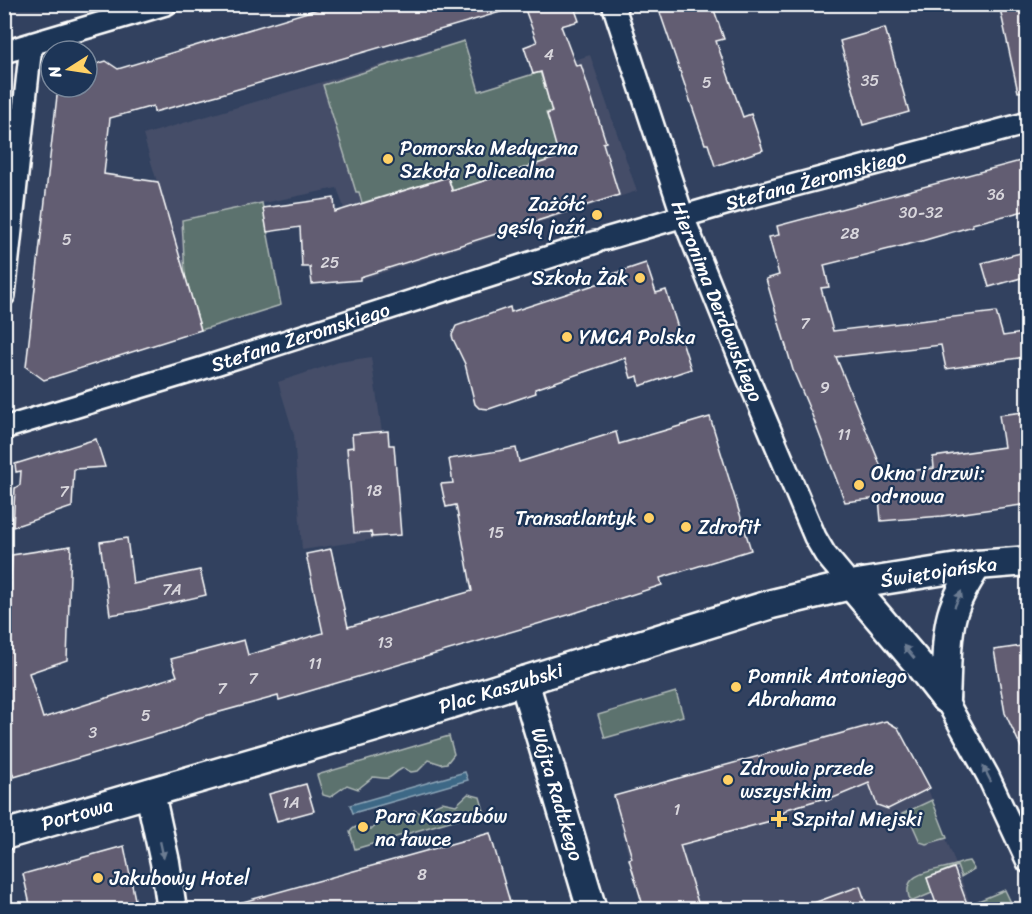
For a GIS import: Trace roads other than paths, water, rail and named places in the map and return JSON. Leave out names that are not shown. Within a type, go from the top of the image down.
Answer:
[{"type":"street","points":[[4,52],[166,4]]},
{"type":"street","name":"Hieronima Derdowskiego","points":[[613,4],[683,217],[738,354],[815,537],[825,554],[851,585]]},
{"type":"street","points":[[4,295],[31,45]]},
{"type":"street","name":"Stefana Żeromskiego","points":[[4,428],[209,367],[650,225],[895,157],[1028,123]]},
{"type":"street","name":"Świętojańska","points":[[851,585],[977,565],[1028,561]]},
{"type":"street","points":[[945,698],[952,614],[960,594],[977,565]]},
{"type":"street","points":[[851,585],[945,698],[988,776],[1028,862]]},
{"type":"street","name":"Plac Kaszubski","points":[[150,793],[524,681],[764,606],[851,585]]},
{"type":"street","name":"Wójta Radtkego","points":[[524,681],[592,909]]},
{"type":"street","points":[[150,793],[165,862],[172,909]]},
{"type":"street","name":"Portowa","points":[[4,835],[150,793]]},
{"type":"place","name":"Pomorska Medyczna Szkoła Policealna","points":[[388,159]]},
{"type":"place","name":"Zażółć gęślą jaźń","points":[[597,215]]},
{"type":"place","name":"Szkoła Żak","points":[[640,278]]},
{"type":"place","name":"YMCA Polska","points":[[567,337]]},
{"type":"place","name":"Okna i drzwi: od•nowa","points":[[859,485]]},
{"type":"place","name":"Transatlantyk","points":[[649,518]]},
{"type":"place","name":"Zdrofit","points":[[686,527]]},
{"type":"place","name":"Pomnik Antoniego Abrahama","points":[[736,687]]},
{"type":"place","name":"Zdrowia przede wszystkim","points":[[728,780]]},
{"type":"place","name":"Szpital Miejski","points":[[779,819]]},
{"type":"place","name":"Para Kaszubów na ławce","points":[[363,827]]},
{"type":"place","name":"Jakubowy Hotel","points":[[98,878]]}]
